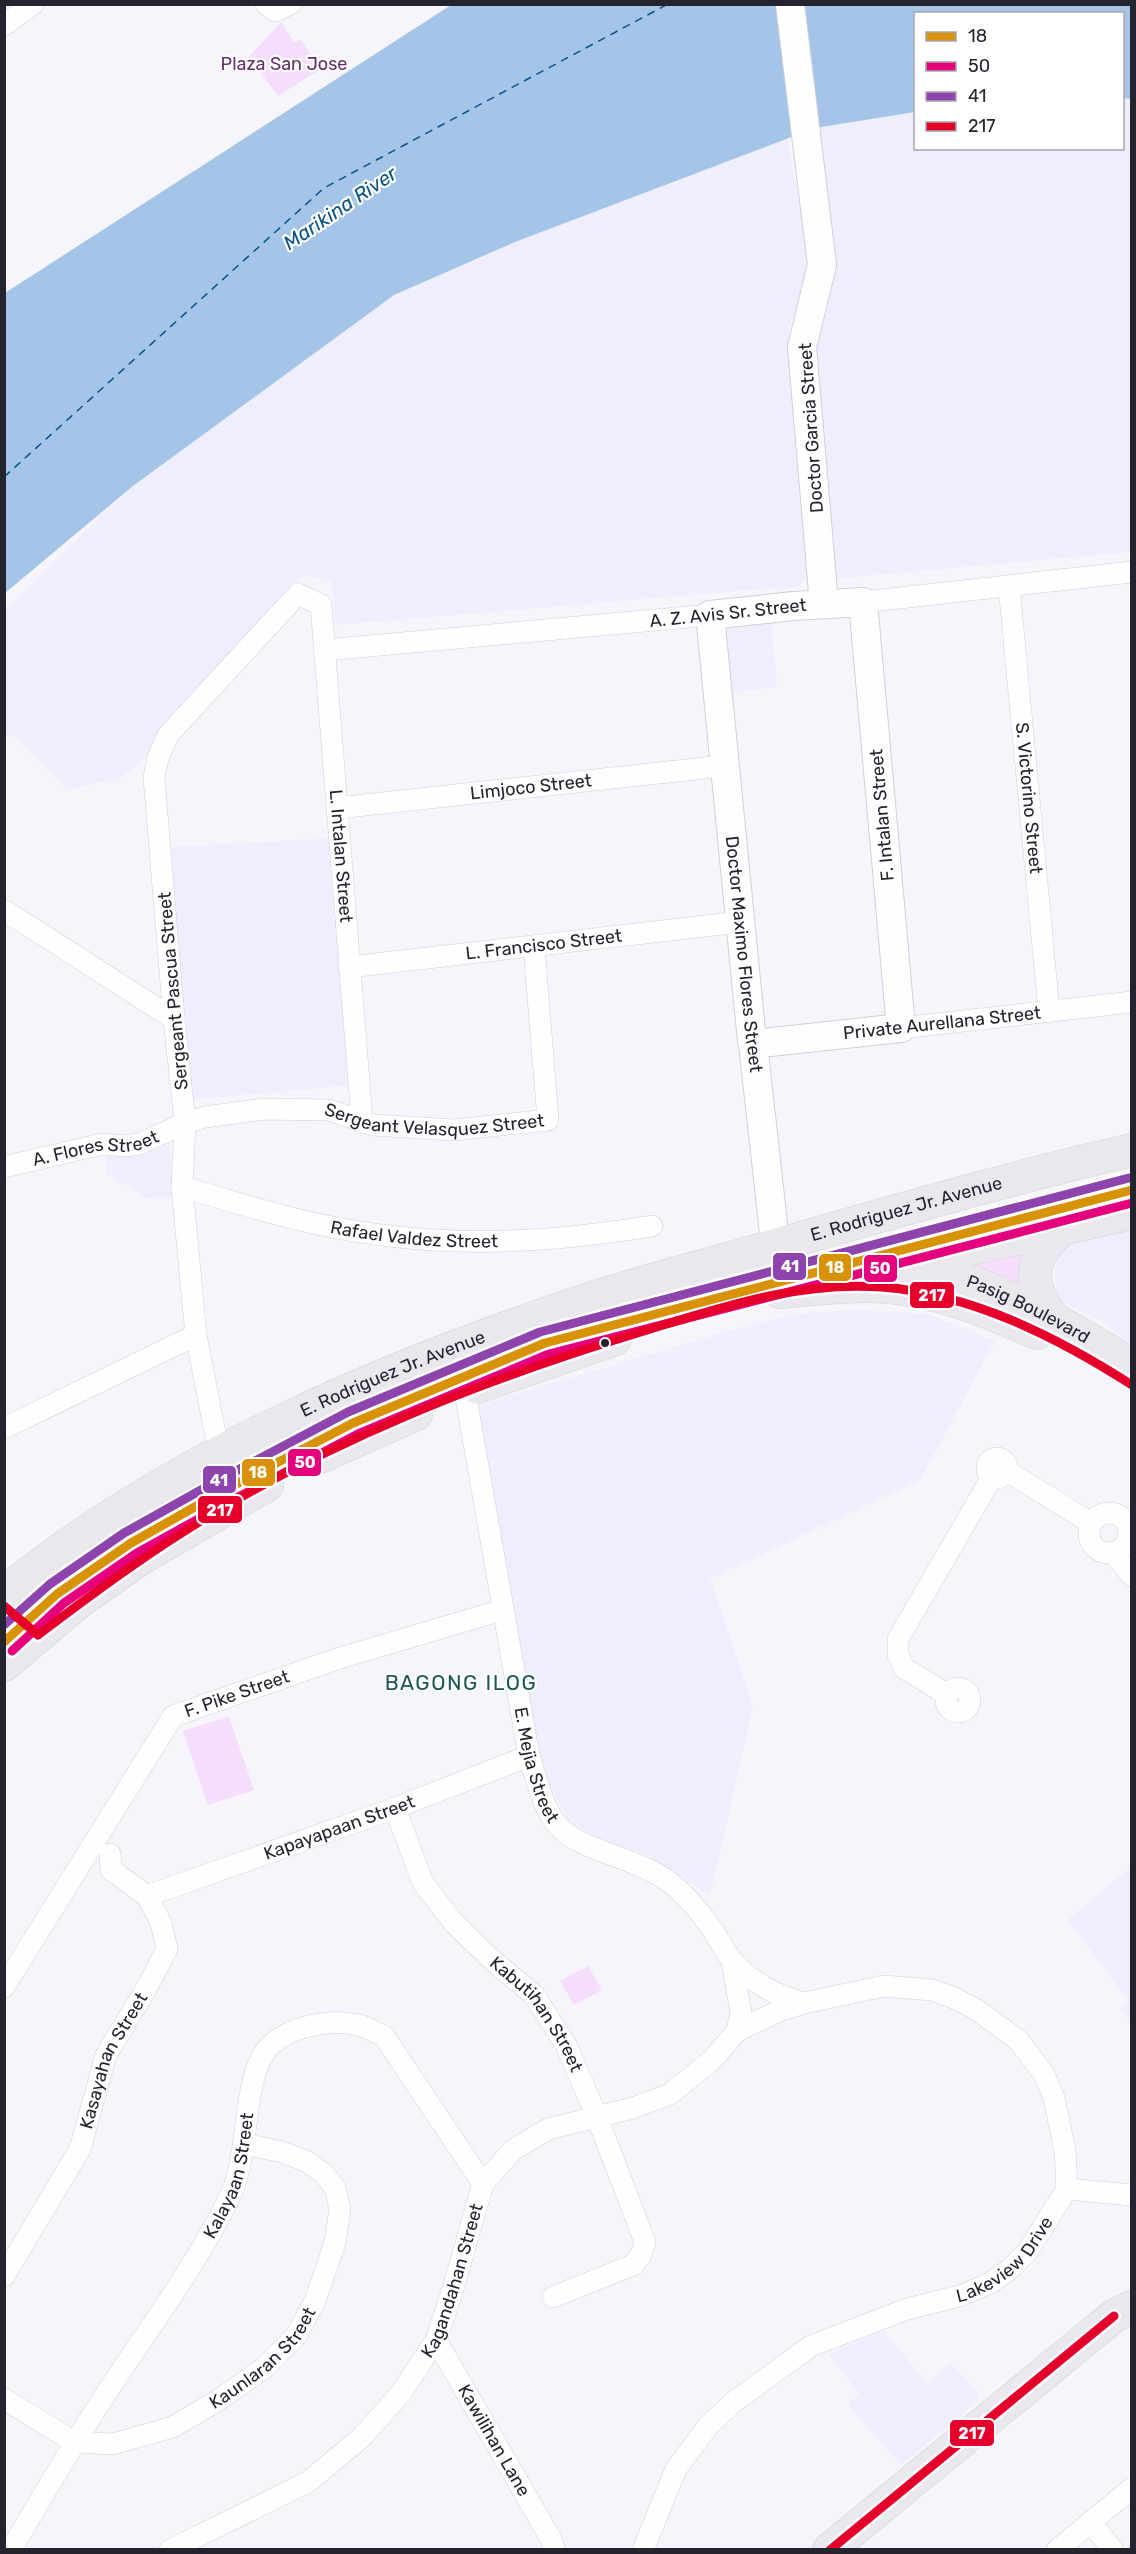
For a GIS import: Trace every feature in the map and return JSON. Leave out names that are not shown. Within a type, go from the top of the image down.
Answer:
[{"type":"main road","name":"E. Rodriguez Jr. Avenue","points":[[10,1581],[112,1515],[219,1453],[296,1412],[465,1343],[601,1296],[1026,1174],[1131,1150]]},
{"type":"main road","points":[[4,1616],[45,1580],[118,1527],[215,1471],[345,1406],[527,1332],[1131,1167]]},
{"type":"main road","points":[[4,1641],[57,1594],[131,1543],[213,1497],[353,1423],[545,1343],[1131,1190]]},
{"type":"main road","points":[[4,1665],[49,1626],[138,1560],[315,1458],[465,1392],[596,1345],[780,1292],[1131,1213]]},
{"type":"main road","points":[[1054,1319],[1040,1297],[1034,1273],[1042,1249],[1075,1225]]},
{"type":"main road","name":"Pasig Boulevard","points":[[776,1246],[907,1263],[948,1274],[1003,1293],[1054,1319],[1131,1365]]},
{"type":"main road","name":"Pasig Boulevard","points":[[780,1292],[868,1286],[893,1287],[943,1297],[994,1315],[1054,1341],[1131,1385]]},
{"type":"main road","points":[[296,1412],[315,1458]]},
{"type":"main road","points":[[829,2550],[1126,2304]]},
{"type":"street","points":[[4,25],[33,4]]},
{"type":"street","points":[[266,4],[275,11],[291,4]]},
{"type":"street","name":"Doctor Garcia Street","points":[[790,4],[822,265],[802,347],[824,604]]},
{"type":"street","name":"A. Z. Avis Sr. Street","points":[[325,650],[863,602],[1131,572]]},
{"type":"street","name":"S. Victorino Street","points":[[1009,586],[1049,1011]]},
{"type":"street","name":"Sergeant Pascua Street","points":[[219,1453],[196,1335],[182,1187],[185,1124],[154,778],[158,758],[168,735],[298,594],[311,599]]},
{"type":"street","name":"L. Intalan Street","points":[[311,599],[321,605],[362,1120]]},
{"type":"street","name":"F. Intalan Street","points":[[863,602],[901,1028]]},
{"type":"street","name":"Doctor Maximo Flores Street","points":[[710,615],[723,766],[780,1292]]},
{"type":"street","name":"Limjoco Street","points":[[337,808],[723,766]]},
{"type":"street","points":[[4,910],[174,1019]]},
{"type":"street","name":"L. Francisco Street","points":[[349,968],[740,922]]},
{"type":"street","name":"Sergeant Velasquez Street","points":[[185,1124],[206,1117],[265,1109],[329,1110],[373,1125],[454,1130],[548,1120],[534,947]]},
{"type":"street","name":"Private Aurellana Street","points":[[753,1044],[1131,1002]]},
{"type":"street","name":"A. Flores Street","points":[[4,1167],[102,1143],[125,1146],[139,1144],[185,1124]]},
{"type":"street","points":[[1026,1174],[1044,1161],[1131,1142]]},
{"type":"street","name":"Rafael Valdez Street","points":[[182,1187],[312,1223],[380,1235],[448,1242],[516,1242],[573,1238],[652,1226]]},
{"type":"street","points":[[4,1428],[196,1335]]},
{"type":"street","name":"E. Mejia Street","points":[[465,1392],[529,1756],[545,1804],[559,1827],[577,1840],[649,1868],[679,1889],[706,1920],[732,1962],[765,1989],[804,2003]]},
{"type":"street","points":[[948,1695],[904,1668],[898,1655],[898,1640],[1000,1474],[1091,1523]]},
{"type":"street","points":[[1102,1514],[1126,1529],[1102,1552],[1093,1545],[1089,1534],[1091,1523],[1102,1514]]},
{"type":"street","points":[[1126,1529],[1131,1576]]},
{"type":"street","points":[[10,1581],[49,1626]]},
{"type":"street","points":[[4,1606],[49,1626]]},
{"type":"street","name":"F. Pike Street","points":[[4,1987],[173,1716],[340,1658],[502,1610]]},
{"type":"street","name":"Kapayapaan Street","points":[[147,1896],[395,1808],[529,1756]]},
{"type":"street","name":"Kabutihan Street","points":[[395,1808],[423,1883],[454,1923],[492,1960],[534,1995],[566,2045],[597,2117],[645,2242],[641,2254],[633,2265],[553,2297]]},
{"type":"street","name":"Kasayahan Street","points":[[4,2276],[80,2149],[106,2055],[145,1991],[167,1949],[160,1923],[147,1896],[111,1870],[110,1854]]},
{"type":"street","points":[[732,1962],[741,2013],[737,2031]]},
{"type":"street","points":[[804,2003],[884,1986],[909,1987],[932,1990],[977,2010],[1018,2040],[1044,2074],[1054,2098],[1065,2151],[1066,2189],[1131,2195]]},
{"type":"street","name":"Kagandahan Street","points":[[170,2550],[308,2482],[370,2428],[401,2392],[436,2340],[483,2184],[513,2150],[548,2129],[633,2108],[670,2094],[712,2060],[737,2031],[779,2011],[804,2003]]},
{"type":"street","name":"Kalayaan Street","points":[[11,2550],[74,2442],[213,2229],[233,2191],[245,2144],[251,2087],[261,2056],[271,2045],[283,2037],[309,2027],[336,2022],[360,2025],[384,2036],[483,2184]]},
{"type":"street","name":"Kaunlaran Street","points":[[4,2399],[74,2442],[113,2444],[173,2427],[220,2399],[264,2368],[296,2336],[315,2301],[335,2243],[340,2209],[335,2188],[324,2174],[306,2161],[282,2152],[245,2144]]},
{"type":"street","name":"Lakeview Drive","points":[[643,2550],[676,2469],[709,2425],[735,2401],[810,2346],[906,2309],[963,2295],[990,2283],[1010,2269],[1027,2252],[1066,2189]]},
{"type":"street","name":"Kawilihan Lane","points":[[436,2340],[555,2546]]},
{"type":"street","points":[[1057,2550],[1131,2488]]},
{"type":"street","points":[[1090,2522],[1113,2550]]},
{"type":"shaded area","points":[[1124,98],[1131,99],[1131,552],[831,579],[811,372],[815,128],[914,112],[914,150],[1124,150]]},
{"type":"shaded area","points":[[787,139],[812,265],[788,330],[807,577],[798,586],[336,625],[332,581],[304,575],[143,759],[121,778],[68,790],[13,735],[5,736],[5,610],[133,486],[394,295],[515,242]]},
{"type":"shaded area","points":[[771,620],[777,687],[724,693],[721,628]]},
{"type":"shaded area","points":[[334,838],[354,1085],[189,1100],[171,847]]},
{"type":"shaded area","points":[[169,1142],[174,1199],[148,1199],[106,1173],[106,1150]]},
{"type":"shaded area","points":[[1131,1227],[1131,1343],[1099,1319],[1057,1300],[1055,1271],[1061,1243]]},
{"type":"shaded area","points":[[860,1310],[928,1314],[995,1341],[920,1480],[710,1579],[753,1706],[710,1896],[645,1854],[603,1841],[569,1822],[539,1765],[472,1407],[759,1322],[806,1313]]},
{"type":"shaded area","points":[[1131,1867],[1131,2023],[1120,2009],[1129,2001],[1068,1920]]},
{"type":"shaded area","points":[[883,2331],[928,2384],[950,2363],[978,2392],[976,2394],[980,2399],[901,2465],[848,2405],[859,2394],[829,2354]]},
{"type":"green space","name":"Plaza San Jose","points":[[281,22],[294,42],[301,40],[321,69],[278,96],[249,57]]},
{"type":"green space","points":[[1028,1247],[1024,1293],[951,1267]]},
{"type":"green space","points":[[229,1716],[254,1790],[208,1805],[183,1731]]},
{"type":"green space","points":[[588,1966],[602,1990],[574,2005],[560,1981]]},
{"type":"water","name":"Marikina River","points":[[451,5],[1131,5],[1131,99],[1124,98],[1124,12],[914,12],[914,112],[815,128],[515,242],[394,295],[133,486],[5,593],[5,293]]},
{"type":"ferry route","points":[[4,477],[324,188],[668,4]]},
{"type":"transit line","name":"41","points":[[4,1625],[50,1584],[124,1533],[217,1481],[348,1412],[540,1332],[1129,1178]]},
{"type":"transit line","name":"18","points":[[4,1642],[57,1594],[131,1543],[223,1491],[353,1423],[545,1343],[1132,1190]]},
{"type":"transit line","name":"50","points":[[12,1651],[64,1603],[137,1553],[229,1502],[358,1434],[549,1354],[1132,1203]]},
{"type":"transit line","name":"217","points":[[4,1606],[38,1635],[108,1583],[180,1534],[234,1501],[348,1442],[466,1392],[586,1349],[763,1297],[852,1286],[916,1291],[981,1308],[1013,1321],[1074,1350],[1132,1385]]},
{"type":"transit line","name":"217","points":[[830,2550],[1114,2316]]},
{"type":"district","name":"BAGONG ILOG","points":[[461,1682]]}]
